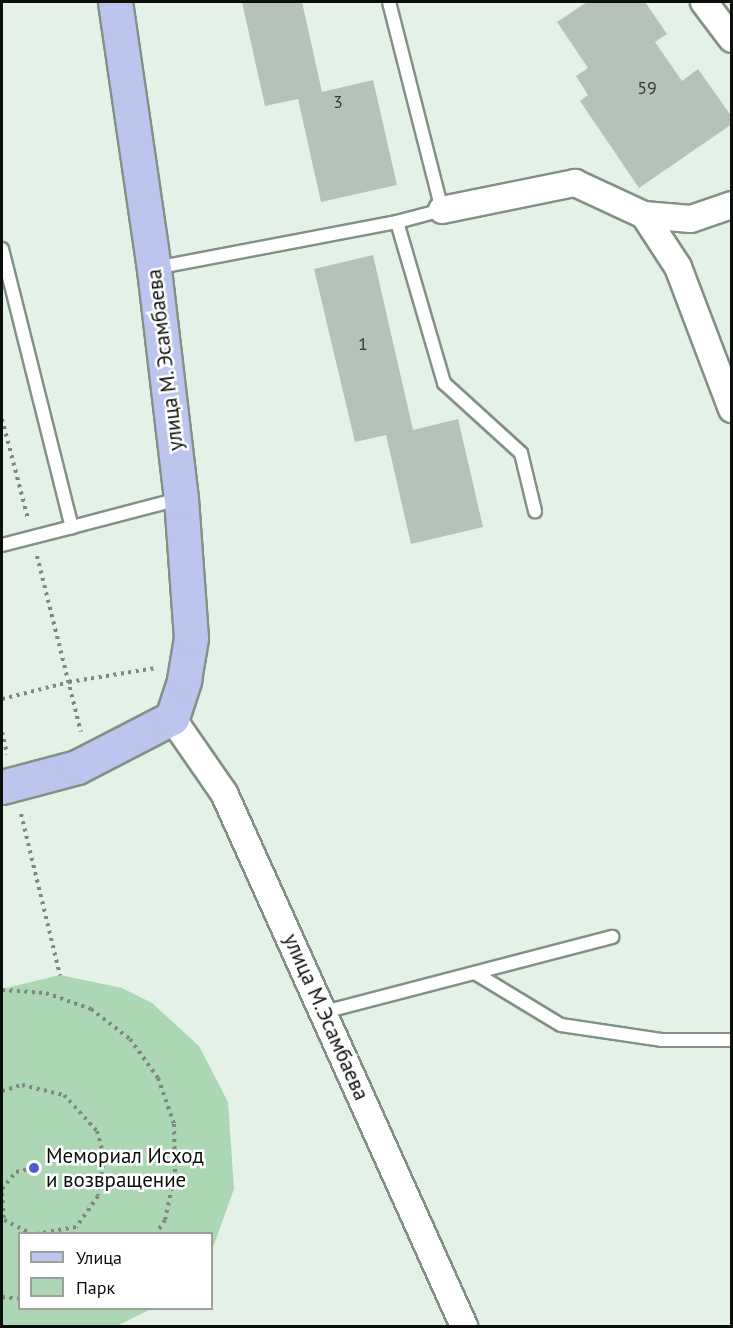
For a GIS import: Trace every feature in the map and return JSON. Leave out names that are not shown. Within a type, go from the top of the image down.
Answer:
[{"type":"main road","name":"улица М. Эсамбаева","points":[[115,2],[154,269],[181,499],[191,638],[187,663],[172,717]]},
{"type":"main road","points":[[8,785],[76,767],[172,717]]},
{"type":"street","points":[[704,2],[732,39]]},
{"type":"street","points":[[442,210],[575,183],[644,215],[691,219],[732,205]]},
{"type":"street","points":[[644,215],[678,267],[732,409]]},
{"type":"street","name":"улица М.Эсамбаева","points":[[172,717],[224,792],[464,1326]]},
{"type":"lane","points":[[154,269],[396,222],[442,210],[389,2]]},
{"type":"lane","points":[[396,222],[444,383],[521,453],[535,511]]},
{"type":"lane","points":[[2,249],[72,527]]},
{"type":"lane","points":[[2,544],[181,499]]},
{"type":"lane","points":[[324,1012],[612,937]]},
{"type":"lane","points":[[474,973],[561,1025],[661,1040],[732,1040]]},
{"type":"path","points":[[2,418],[81,732]]},
{"type":"path","points":[[2,699],[69,682],[187,663]]},
{"type":"path","points":[[2,732],[8,785],[60,975]]},
{"type":"path","points":[[2,990],[46,993],[91,1009],[130,1039],[159,1078],[174,1124],[175,1173],[165,1220],[157,1232]]},
{"type":"path","points":[[2,1091],[22,1085],[64,1095],[97,1131],[104,1158],[98,1196],[76,1227],[44,1232]]},
{"type":"path","points":[[29,1232],[4,1220],[2,1191],[16,1172],[34,1168]]},
{"type":"path","points":[[2,1297],[18,1299]]},
{"type":"green space","points":[[60,975],[122,988],[152,1003],[199,1046],[228,1102],[234,1189],[213,1247],[213,1232],[18,1232],[18,1310],[149,1310],[117,1326],[2,1326],[2,989]]},
{"type":"building","points":[[242,2],[302,2],[322,92],[373,80],[397,185],[321,202],[298,99],[265,106]]},
{"type":"building","points":[[587,2],[645,2],[667,34],[655,42],[682,81],[698,69],[732,117],[732,124],[639,188],[580,101],[588,95],[576,76],[588,68],[557,22]]},
{"type":"building","points":[[373,255],[413,430],[458,419],[483,527],[411,544],[386,435],[355,442],[314,269]]},
{"type":"place","name":"Мемориал Исход и возвращение","points":[[34,1168]]}]
